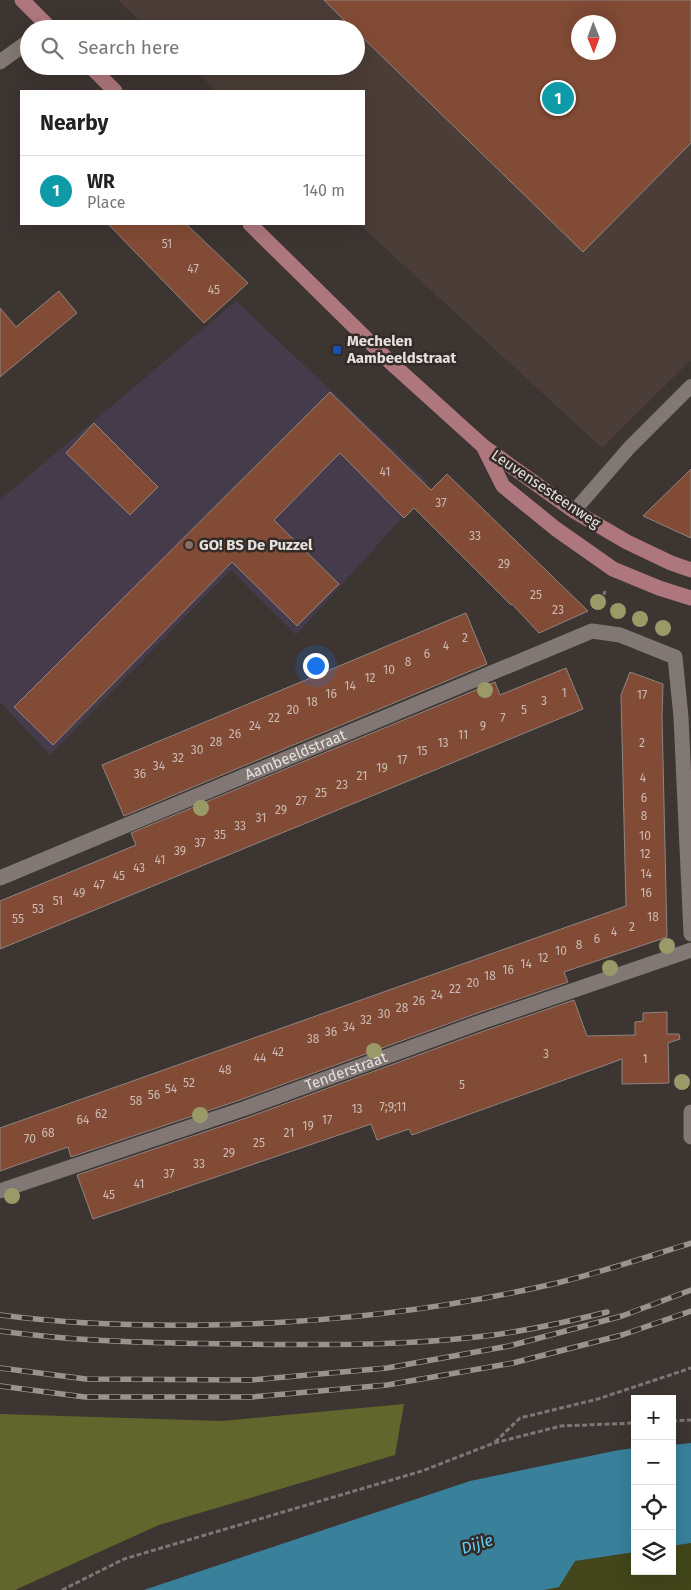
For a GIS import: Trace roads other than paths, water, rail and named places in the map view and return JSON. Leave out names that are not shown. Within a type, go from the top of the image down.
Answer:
[{"type":"main road","points":[[22,0],[41,20]]},
{"type":"main road","points":[[99,75],[114,90]]},
{"type":"main road","name":"Leuvensesteenweg","points":[[251,225],[388,361],[483,446],[574,511],[627,542],[671,563],[691,570]]},
{"type":"main road","name":"Leuvensesteenweg","points":[[483,446],[503,486],[556,529],[613,569],[659,588],[691,598]]},
{"type":"street","points":[[0,62],[20,48]]},
{"type":"street","name":"Aambeeldstraat","points":[[0,878],[592,631],[620,635],[675,658],[681,717],[691,934]]},
{"type":"street","name":"Tenderstraat","points":[[0,1191],[243,1109],[478,1023],[691,950]]},
{"type":"street","points":[[691,1112],[691,1137]]},
{"type":"lane","points":[[574,511],[630,448],[691,386]]},
{"type":"water","points":[[691,1443],[691,1543],[676,1545],[676,1485],[676,1445]]},
{"type":"water","name":"Dijle","points":[[631,1448],[631,1553],[575,1561],[559,1587],[544,1590],[144,1590],[470,1481]]},
{"type":"railway","points":[[0,1315],[104,1324],[156,1325],[252,1324],[340,1318],[427,1308],[557,1283],[691,1243]]},
{"type":"railway","points":[[0,1368],[86,1379],[251,1380],[387,1368],[509,1346],[622,1316],[691,1290]]},
{"type":"railway","points":[[0,1386],[85,1397],[252,1397],[387,1385],[513,1363],[622,1335],[691,1311]]},
{"type":"railway","points":[[0,1331],[89,1340],[208,1344],[362,1344],[423,1342],[500,1334],[607,1312]]},
{"type":"place","name":"WR","points":[[558,98]]},
{"type":"place","name":"Mechelen Aambeeldstraat","points":[[337,350]]},
{"type":"place","name":"GO! BS De Puzzel","points":[[189,545]]}]
